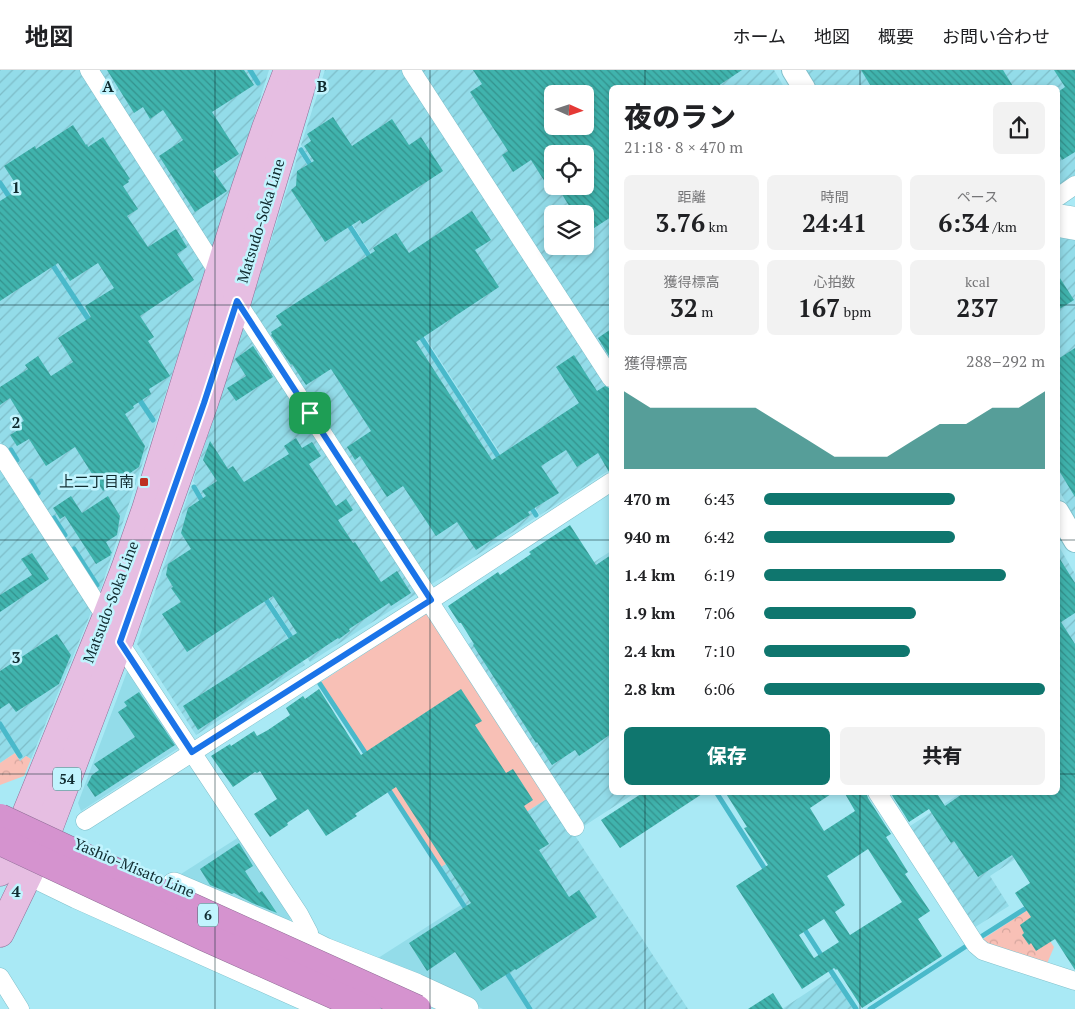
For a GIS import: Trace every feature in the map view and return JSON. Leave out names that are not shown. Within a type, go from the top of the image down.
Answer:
[{"type":"highway","name":"6","points":[[13,841],[205,937],[366,1009]]},
{"type":"highway","name":"6","points":[[13,841],[171,898],[417,1009]]},
{"type":"main road","name":"Matsudo-Soka Line","points":[[0,933],[29,873],[13,841],[106,618],[146,509],[256,158],[288,70]]},
{"type":"main road","name":"Matsudo-Soka Line","points":[[13,841],[120,642],[204,403],[237,301],[306,70]]},
{"type":"main road","name":"Yashio-Misato Line","points":[[0,806],[13,841],[120,862],[316,946],[416,986],[466,1009]]},
{"type":"main road","points":[[13,841],[62,859],[196,920],[218,936],[231,964]]},
{"type":"main road","points":[[29,873],[330,1009]]},
{"type":"street","points":[[89,70],[575,827]]},
{"type":"street","points":[[411,70],[609,375]]},
{"type":"street","points":[[793,70],[802,85]]},
{"type":"street","points":[[1060,195],[1075,185]]},
{"type":"street","points":[[1060,213],[1075,216]]},
{"type":"street","points":[[1060,228],[1075,231]]},
{"type":"street","points":[[0,453],[106,618]]},
{"type":"street","points":[[85,821],[609,483]]},
{"type":"street","points":[[1060,515],[1075,541]]},
{"type":"street","points":[[120,642],[299,914],[316,946],[302,996]]},
{"type":"street","points":[[879,795],[976,945],[983,951],[1075,981]]},
{"type":"street","points":[[0,977],[20,1009]]},
{"type":"shaded area","points":[[0,70],[80,70],[207,267],[99,594],[0,441]]},
{"type":"shaded area","points":[[98,70],[269,70],[213,249]]},
{"type":"shaded area","points":[[325,70],[403,70],[609,390],[609,470],[540,515],[301,145]]},
{"type":"shaded area","points":[[421,70],[572,70],[582,85],[544,85],[544,135],[594,135],[594,103],[607,123],[609,122],[609,363]]},
{"type":"shaded area","points":[[687,70],[774,70],[783,85],[664,85]]},
{"type":"shaded area","points":[[804,70],[942,70],[952,85],[813,85]]},
{"type":"shaded area","points":[[948,70],[1075,70],[1075,175],[1060,185],[1060,85],[958,85]]},
{"type":"shaded area","points":[[299,152],[535,518],[430,585],[250,306]]},
{"type":"shaded area","points":[[1060,234],[1075,237],[1075,518],[1060,492]]},
{"type":"shaded area","points":[[244,323],[418,593],[310,662],[193,481]]},
{"type":"shaded area","points":[[0,467],[92,610],[31,759],[26,756],[20,761],[15,753],[0,763]]},
{"type":"shaded area","points":[[191,487],[305,665],[196,735],[137,644]]},
{"type":"shaded area","points":[[1060,548],[1075,574],[1075,855],[1059,830],[990,876],[1009,906],[972,929],[907,828],[958,795],[1060,795]]},
{"type":"shaded area","points":[[609,552],[609,795],[632,795],[584,826],[467,645]]},
{"type":"shaded area","points":[[128,669],[180,747],[81,811],[78,803]]},
{"type":"shaded area","points":[[548,798],[572,831],[688,1009],[533,1009],[441,867]]},
{"type":"shaded area","points":[[239,837],[291,916],[289,922],[181,874]]},
{"type":"shaded area","points":[[461,905],[528,1009],[483,1009],[375,960]]},
{"type":"shaded area","points":[[832,976],[853,1009],[782,1009]]},
{"type":"green space","points":[[428,612],[548,798],[441,867],[321,682]]},
{"type":"green space","points":[[15,753],[20,761],[26,756],[31,759],[24,776],[0,785],[0,763]]},
{"type":"green space","points":[[1029,909],[1054,947],[1046,966],[980,941]]},
{"type":"building","points":[[107,70],[244,70],[254,85],[212,112],[239,154],[213,171],[227,191],[195,212],[159,156],[183,140],[163,110],[150,119],[143,107],[134,113]]},
{"type":"building","points":[[473,70],[742,70],[720,85],[609,85],[609,218],[594,228],[594,205],[569,205],[562,195],[594,195],[594,145],[544,145],[544,180],[531,160],[513,172],[502,155],[508,151],[470,92],[482,84]]},
{"type":"building","points":[[861,70],[1003,70],[1012,85],[870,85]]},
{"type":"building","points":[[1054,70],[1075,70],[1075,152],[1062,160],[1060,156],[1060,91],[1065,87]]},
{"type":"building","points":[[333,117],[352,146],[392,119],[409,145],[421,137],[443,171],[362,224],[360,220],[325,242],[291,190],[296,186],[297,171],[314,161],[304,146],[311,141],[307,134]]},
{"type":"building","points":[[73,125],[88,147],[103,137],[130,179],[123,186],[138,209],[127,216],[148,247],[176,229],[187,247],[177,254],[194,280],[140,316],[154,337],[148,341],[170,376],[149,389],[151,394],[125,414],[145,446],[139,467],[103,491],[75,447],[46,466],[29,439],[17,446],[10,435],[18,430],[16,426],[24,421],[10,398],[0,405],[0,387],[28,369],[25,365],[38,356],[51,376],[73,362],[58,338],[91,317],[85,306],[114,288],[98,263],[70,281],[58,263],[0,301],[0,201],[19,189],[4,166],[35,146],[36,149]]},
{"type":"building","points":[[472,211],[491,240],[475,250],[499,287],[416,342],[492,460],[579,403],[556,367],[574,355],[597,391],[605,386],[609,388],[609,472],[598,453],[577,467],[566,450],[541,466],[559,493],[528,512],[530,515],[476,550],[457,522],[436,536],[403,486],[387,497],[360,456],[355,460],[347,447],[371,431],[331,369],[306,385],[271,335],[271,332],[282,325],[276,316],[375,251],[373,248],[396,233],[409,253]]},
{"type":"building","points":[[1060,278],[1074,300],[1060,309]]},
{"type":"building","points":[[609,330],[609,356],[598,338]]},
{"type":"building","points":[[253,346],[273,377],[236,401],[227,388],[246,376],[235,359]]},
{"type":"building","points":[[1075,348],[1075,497],[1060,472],[1060,358]]},
{"type":"building","points":[[296,438],[302,448],[312,442],[321,456],[309,464],[336,506],[346,499],[353,510],[338,520],[381,582],[397,571],[411,593],[391,606],[389,603],[349,629],[350,631],[339,639],[198,730],[183,706],[297,633],[273,596],[187,652],[162,614],[181,602],[171,588],[173,587],[166,575],[168,564],[191,549],[181,533],[188,508],[206,496],[202,491],[217,481],[203,460],[210,441],[228,469],[233,466],[244,482],[289,454],[284,446]]},
{"type":"building","points":[[71,496],[82,513],[108,496],[120,516],[117,535],[106,542],[112,553],[111,555],[96,564],[65,516],[60,519],[53,508]]},
{"type":"building","points":[[570,525],[596,565],[609,556],[609,735],[579,756],[575,750],[552,765],[473,645],[461,623],[459,623],[448,606],[498,572],[500,575],[531,554],[529,552]]},
{"type":"building","points":[[32,553],[49,579],[0,612],[0,595],[32,575],[21,559]]},
{"type":"building","points":[[1060,559],[1075,583],[1075,613],[1061,622],[1075,644],[1075,970],[1055,939],[1036,951],[1031,943],[1029,945],[1022,935],[1024,933],[1020,925],[1031,917],[1015,893],[1030,883],[1012,855],[978,877],[954,841],[951,843],[929,809],[909,822],[892,795],[938,795],[945,806],[961,795],[1060,795]]},
{"type":"building","points":[[57,634],[71,655],[59,684],[16,712],[9,703],[0,709],[0,671]]},
{"type":"building","points":[[319,689],[361,755],[461,689],[482,721],[475,725],[506,773],[513,769],[533,800],[524,806],[549,844],[539,850],[569,897],[579,890],[597,917],[481,991],[455,952],[427,971],[409,943],[471,903],[396,787],[326,836],[308,809],[270,837],[254,814],[277,799],[260,771],[255,772],[233,787],[211,756],[254,731],[257,736],[268,730],[290,715],[286,708],[303,696],[305,699]]},
{"type":"building","points":[[139,692],[175,745],[95,797],[87,785],[92,775],[99,770],[94,764],[135,737],[118,712],[127,706],[124,702]]},
{"type":"building","points":[[639,795],[700,795],[620,848],[601,820]]},
{"type":"building","points":[[727,795],[830,795],[810,808],[824,831],[855,811],[846,795],[867,795],[891,834],[886,837],[908,872],[905,874],[930,911],[918,919],[942,956],[862,1008],[837,969],[834,968],[802,989],[736,886],[768,865],[744,828],[747,827]],"holes":[[[868,849],[902,902],[850,935],[835,912],[845,905],[827,876]],[[824,919],[839,942],[814,958],[799,935]]]},
{"type":"building","points":[[239,843],[253,866],[245,871],[259,893],[262,891],[277,913],[234,893],[232,894],[210,885],[200,869]]},
{"type":"building","points":[[773,993],[783,1009],[748,1009]]},
{"type":"waterway","points":[[250,70],[258,83]]},
{"type":"waterway","points":[[301,150],[313,169]]},
{"type":"waterway","points":[[0,183],[12,201]]},
{"type":"waterway","points":[[347,222],[371,259]]},
{"type":"waterway","points":[[50,261],[91,323]]},
{"type":"waterway","points":[[419,334],[501,461]]},
{"type":"waterway","points":[[137,396],[153,420]]},
{"type":"waterway","points":[[11,450],[17,460]]},
{"type":"waterway","points":[[31,481],[38,493]]},
{"type":"waterway","points":[[194,487],[204,504]]},
{"type":"waterway","points":[[529,504],[536,515]]},
{"type":"waterway","points":[[54,518],[65,535]]},
{"type":"waterway","points":[[74,549],[97,585]]},
{"type":"waterway","points":[[263,595],[294,642]]},
{"type":"waterway","points":[[320,684],[368,757]]},
{"type":"waterway","points":[[0,724],[20,756]]},
{"type":"waterway","points":[[387,787],[468,912]]},
{"type":"waterway","points":[[718,795],[767,872]]},
{"type":"waterway","points":[[979,938],[1031,905]]},
{"type":"waterway","points":[[803,927],[823,958]]},
{"type":"waterway","points":[[870,1009],[968,945]]},
{"type":"waterway","points":[[827,965],[856,1009]]},
{"type":"waterway","points":[[505,970],[530,1009]]},
{"type":"place","name":"上二丁目南","points":[[144,482]]},
{"type":"route","points":[[237,301],[310,413],[431,600],[192,752],[120,642],[204,403],[237,301]]}]
